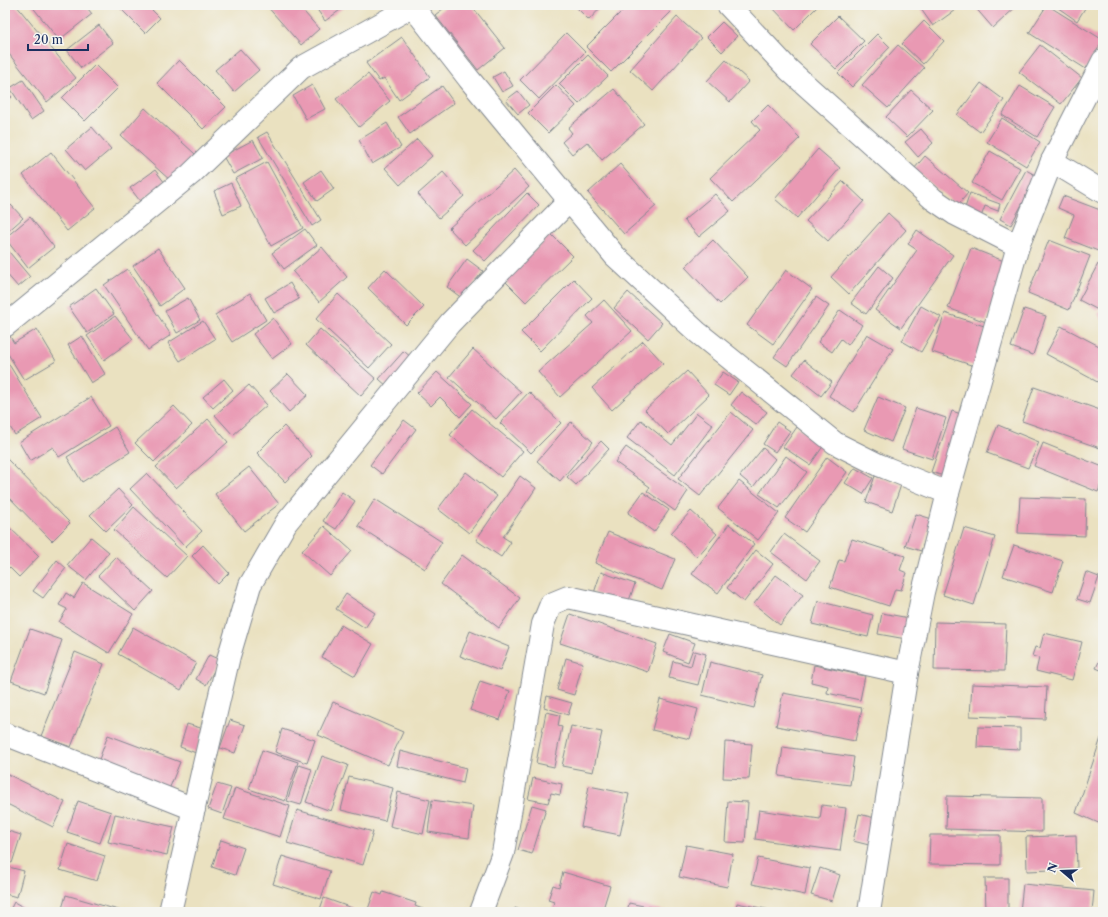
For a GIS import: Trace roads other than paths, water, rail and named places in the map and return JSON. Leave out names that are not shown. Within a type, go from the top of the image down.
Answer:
[{"type":"street","points":[[728,5],[789,70],[934,199],[955,214],[1018,246]]},
{"type":"street","points":[[5,326],[192,174],[301,68],[414,6],[569,201],[615,256],[697,332],[836,443],[879,465],[948,493]]},
{"type":"street","points":[[869,912],[907,673],[923,592],[948,493],[1018,246],[1052,161],[1103,60]]},
{"type":"street","points":[[1052,161],[1103,192]]},
{"type":"street","points":[[170,912],[230,656],[250,585],[286,523],[450,323],[569,201]]},
{"type":"street","points":[[481,912],[503,853],[543,624],[551,604],[568,597],[907,673]]},
{"type":"street","points":[[5,734],[194,809]]}]
